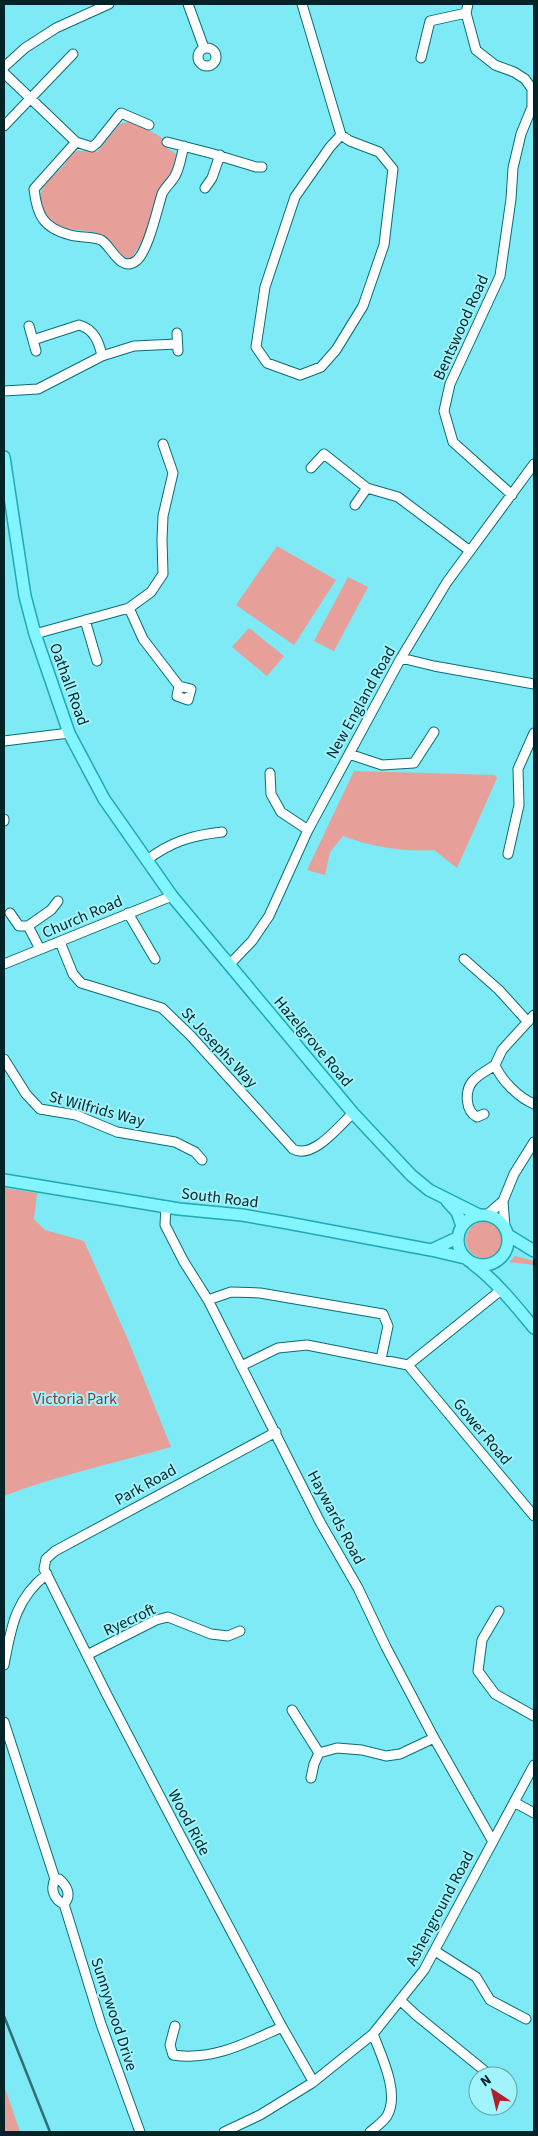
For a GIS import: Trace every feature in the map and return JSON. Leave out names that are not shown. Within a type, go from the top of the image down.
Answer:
[{"type":"main road","name":"Oathall Road","points":[[4,457],[25,596],[35,634],[70,734],[104,799],[172,896]]},
{"type":"main road","name":"Hazelgrove Road","points":[[172,896],[353,1113],[411,1175],[429,1190],[483,1215]]},
{"type":"main road","name":"South Road","points":[[4,1180],[166,1206],[251,1216],[431,1250],[468,1260]]},
{"type":"main road","name":"Hazelgrove Road","points":[[442,1196],[457,1212],[462,1226]]},
{"type":"main road","points":[[531,1250],[506,1232],[494,1217],[483,1215],[472,1217],[462,1226],[457,1238],[458,1246],[468,1260],[486,1274],[534,1328]]},
{"type":"main road","points":[[501,1290],[497,1277],[502,1256],[508,1244],[506,1232]]},
{"type":"main road","points":[[431,1250],[457,1238]]},
{"type":"main road","points":[[468,1260],[485,1265],[502,1256],[531,1250]]},
{"type":"street","points":[[4,67],[25,48],[56,28],[109,4]]},
{"type":"street","points":[[188,4],[204,48]]},
{"type":"street","points":[[302,4],[341,135],[350,141],[379,152],[393,169],[384,245],[362,306],[336,350],[321,367],[300,375],[267,363],[256,347],[265,287],[295,197],[330,147],[341,135]]},
{"type":"street","points":[[422,58],[430,21],[467,8],[476,50],[495,65],[514,72],[525,79],[533,89]]},
{"type":"street","points":[[4,126],[73,54]]},
{"type":"street","points":[[4,74],[76,142],[92,147],[106,134],[121,112],[149,125]]},
{"type":"street","name":"Bentswood Road","points":[[512,495],[453,442],[444,411],[450,384],[500,276],[511,199],[513,168],[521,134],[532,107],[533,89]]},
{"type":"street","points":[[76,142],[34,189],[39,216],[48,225],[59,231],[70,235],[101,240],[109,246],[120,261],[128,264],[136,262],[143,251],[158,213],[163,192],[176,175],[184,146]]},
{"type":"street","points":[[166,142],[256,167],[262,167]]},
{"type":"street","points":[[205,188],[212,178],[220,156]]},
{"type":"street","points":[[33,340],[79,325],[84,327],[98,340],[102,356]]},
{"type":"street","points":[[29,326],[36,350]]},
{"type":"street","points":[[4,392],[38,389],[102,356],[134,346],[178,348],[177,333]]},
{"type":"street","points":[[35,634],[129,608],[151,592],[163,574],[162,540],[164,516],[173,473],[172,463],[163,444]]},
{"type":"street","points":[[311,468],[324,454],[367,488],[398,497],[414,514],[470,551]]},
{"type":"street","name":"New England Road","points":[[230,964],[252,941],[269,916],[308,830],[401,658],[446,582],[534,464]]},
{"type":"street","points":[[355,505],[367,488]]},
{"type":"street","points":[[129,608],[143,639],[179,686]]},
{"type":"street","points":[[85,620],[97,661]]},
{"type":"street","points":[[401,658],[434,666],[534,684]]},
{"type":"street","points":[[349,754],[382,765],[414,763],[434,732]]},
{"type":"street","points":[[508,854],[519,805],[518,769],[534,733]]},
{"type":"street","points":[[4,741],[70,734]]},
{"type":"street","points":[[270,773],[271,794],[281,812],[308,830]]},
{"type":"street","points":[[147,860],[172,843],[197,835],[222,832]]},
{"type":"street","name":"Church Road","points":[[4,964],[172,896]]},
{"type":"street","points":[[10,913],[19,926],[28,926],[51,910],[58,901]]},
{"type":"street","points":[[128,913],[155,959]]},
{"type":"street","points":[[28,926],[40,949]]},
{"type":"street","name":"St Josephs Way","points":[[60,942],[73,974],[81,983],[162,1008],[191,1036],[293,1149],[298,1152],[307,1152],[315,1148],[353,1113]]},
{"type":"street","points":[[464,959],[531,1019],[502,1050],[495,1065],[473,1080],[468,1091],[468,1107],[471,1113],[477,1117],[484,1114]]},
{"type":"street","name":"St Wilfrids Way","points":[[4,1058],[26,1094],[40,1108],[76,1114],[117,1132],[175,1142],[195,1152],[202,1160]]},
{"type":"street","points":[[495,1065],[501,1077],[527,1102],[534,1104]]},
{"type":"street","points":[[506,1232],[504,1201],[514,1174],[534,1142]]},
{"type":"street","points":[[483,1215],[504,1201]]},
{"type":"street","name":"Haywards Road","points":[[166,1206],[165,1225],[184,1262],[208,1300],[320,1522],[358,1588],[386,1647],[434,1738],[492,1840]]},
{"type":"street","points":[[241,1366],[278,1348],[307,1345],[408,1365],[501,1290]]},
{"type":"street","points":[[208,1300],[231,1292],[260,1293],[383,1314],[388,1326],[381,1359]]},
{"type":"street","name":"Gower Road","points":[[408,1365],[534,1516]]},
{"type":"street","name":"Park Road","points":[[47,1574],[44,1568],[46,1559],[55,1551],[276,1432]]},
{"type":"street","points":[[4,1665],[14,1616],[23,1600],[47,1574]]},
{"type":"street","name":"Wood Ride","points":[[47,1574],[87,1655],[282,2027],[313,2081]]},
{"type":"street","points":[[499,1611],[482,1640],[478,1671],[495,1694],[534,1716]]},
{"type":"street","name":"Ryecroft","points":[[87,1655],[156,1620],[168,1617],[211,1634],[228,1636],[240,1631]]},
{"type":"street","points":[[292,1710],[319,1753]]},
{"type":"street","name":"Sunnywood Drive","points":[[4,1722],[55,1879],[52,1886],[54,1894],[64,1904],[101,2024],[140,2132]]},
{"type":"street","points":[[319,1753],[337,1748],[362,1750],[386,1756],[400,1754],[434,1738]]},
{"type":"street","points":[[312,1778],[314,1764],[319,1753]]},
{"type":"street","name":"Ashenground Road","points":[[224,2132],[260,2115],[313,2081],[373,2034],[401,2001],[424,1970],[435,1951],[492,1840],[534,1765]]},
{"type":"street","points":[[514,1802],[534,1813]]},
{"type":"street","name":"Sunnywood Drive","points":[[55,1879],[59,1879],[68,1889],[69,1895],[64,1904]]},
{"type":"street","points":[[435,1951],[476,1977],[490,2000],[526,2019]]},
{"type":"street","points":[[401,2001],[479,2066]]},
{"type":"street","points":[[175,2026],[170,2045],[173,2055],[189,2058],[225,2052],[282,2027]]},
{"type":"street","points":[[370,2132],[387,2117],[393,2100],[385,2064],[373,2034]]},
{"type":"green space","points":[[131,121],[161,137],[167,148],[176,154],[175,166],[159,191],[144,238],[131,259],[122,255],[98,234],[84,230],[62,228],[49,223],[41,210],[40,199],[46,183],[73,153],[79,151],[97,152],[120,124]]},
{"type":"green space","points":[[277,546],[336,580],[294,645],[236,605]]},
{"type":"green space","points":[[348,577],[368,587],[334,651],[314,641]]},
{"type":"green space","points":[[249,628],[284,656],[267,676],[232,647]]},
{"type":"green space","points":[[354,771],[495,775],[497,778],[457,868],[434,850],[388,848],[343,836],[330,852],[325,875],[307,870]]},
{"type":"green space","name":"Victoria Park","points":[[4,1188],[37,1193],[34,1219],[45,1230],[84,1241],[129,1342],[171,1447],[66,1475],[4,1496]]},
{"type":"green space","points":[[484,1222],[491,1223],[497,1227],[501,1233],[501,1247],[497,1253],[491,1257],[484,1258],[477,1257],[471,1253],[467,1247],[466,1240],[467,1233],[471,1227],[477,1223]]},
{"type":"green space","points":[[515,1256],[534,1261],[534,1265],[509,1262]]},
{"type":"green space","points":[[4,2085],[20,2132],[4,2132]]},
{"type":"railway","points":[[4,2016],[50,2132]]}]
